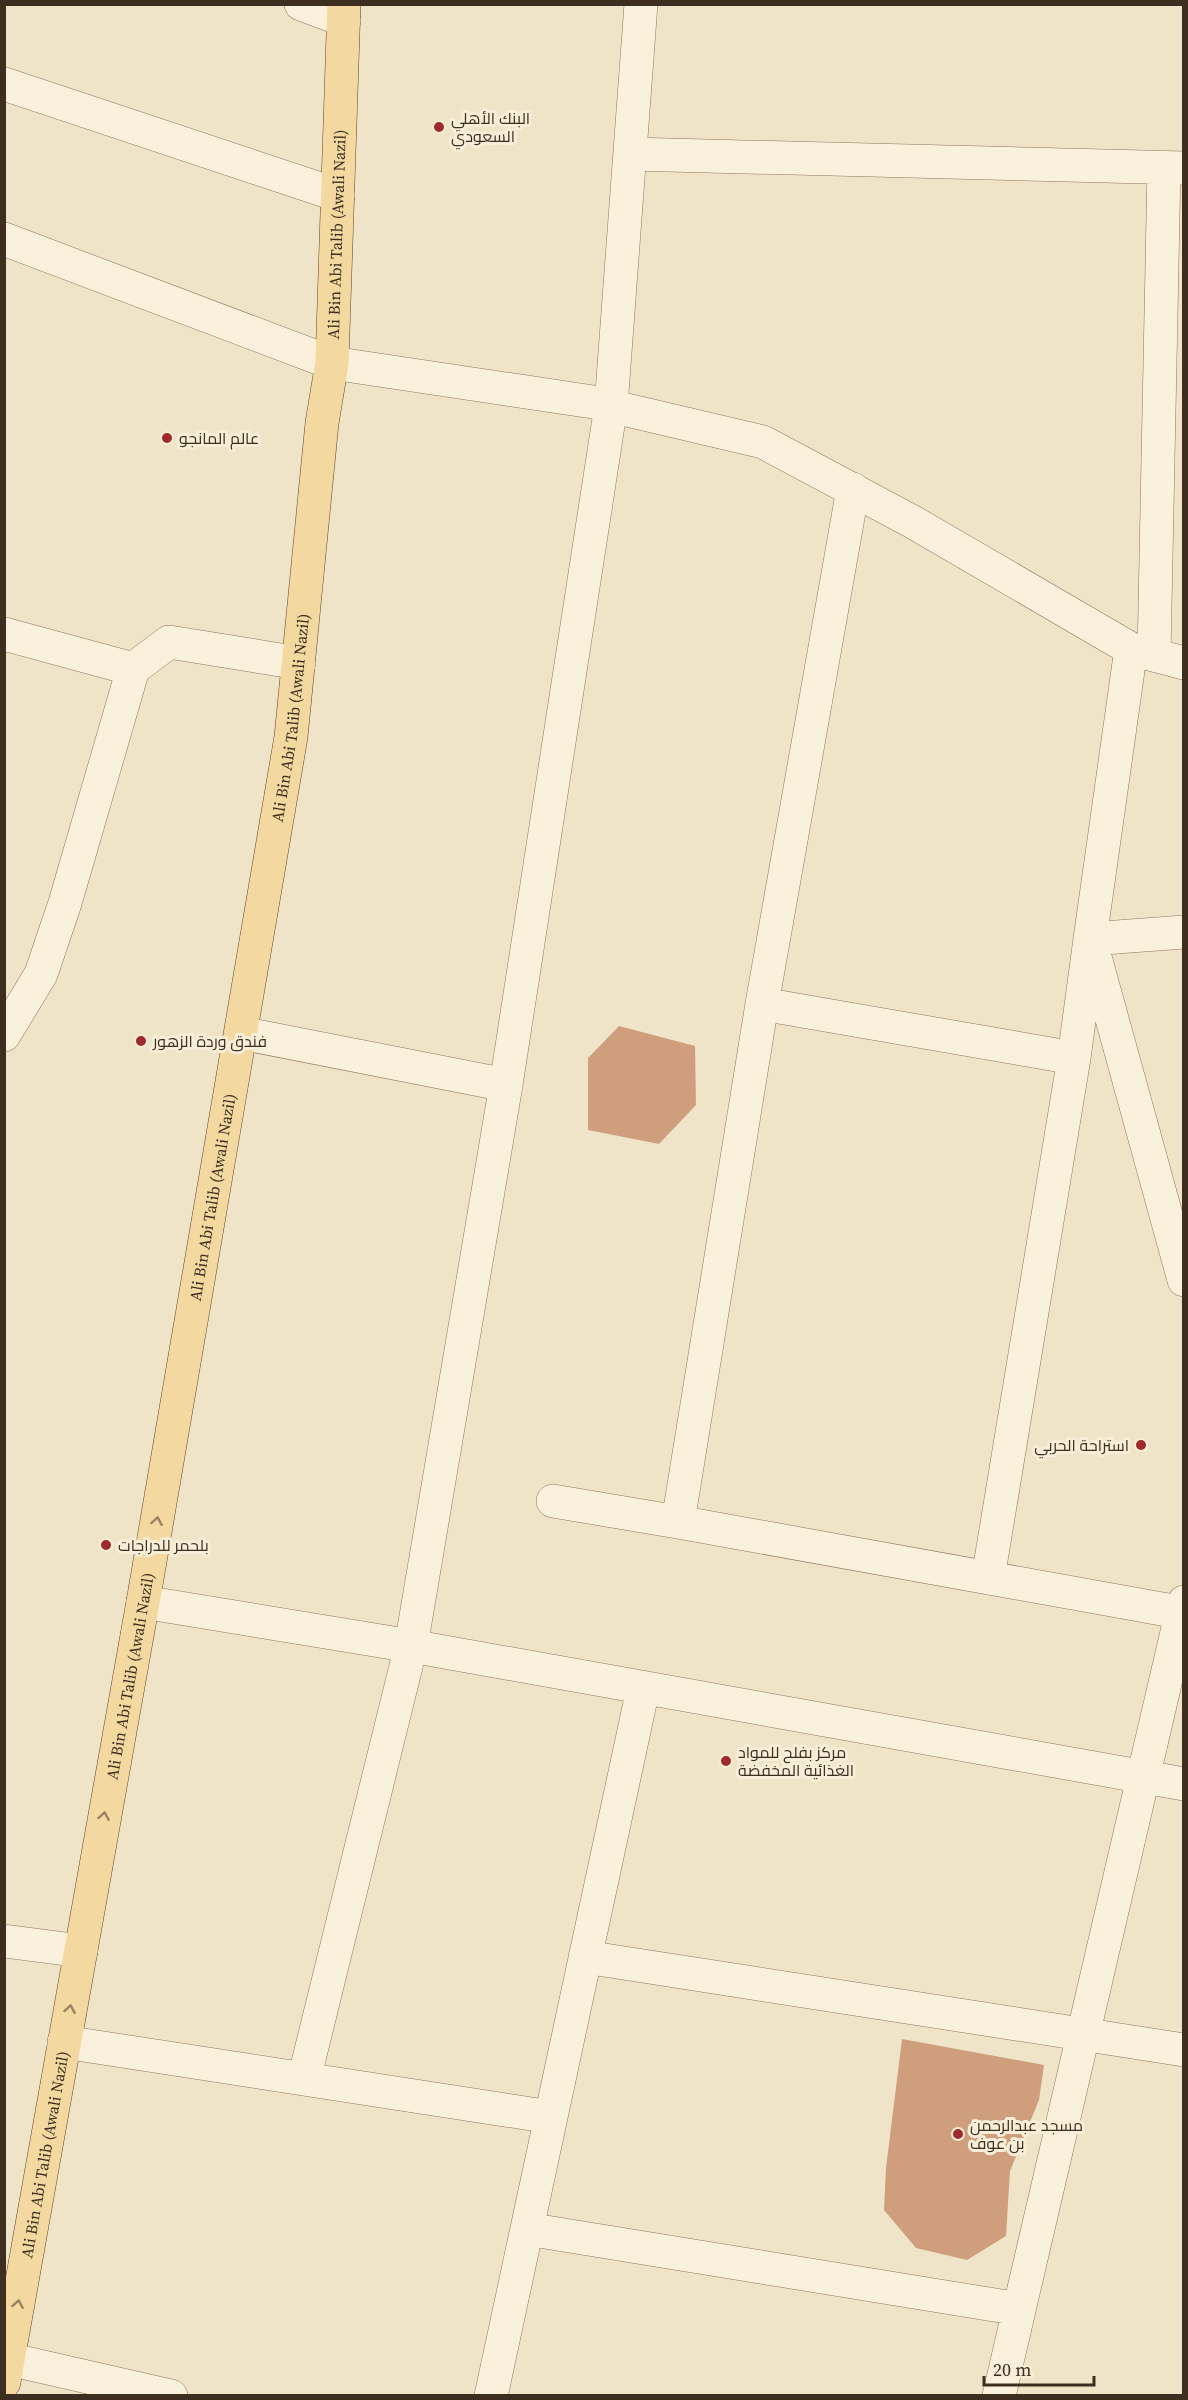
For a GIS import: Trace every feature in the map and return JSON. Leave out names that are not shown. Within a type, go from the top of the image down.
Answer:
[{"type":"main road","name":"Ali Bin Abi Talib (Awali Nazil)","points":[[6,2366],[143,1602],[291,737],[322,423],[332,363],[344,12]]},
{"type":"street","points":[[301,4],[344,12]]},
{"type":"street","points":[[304,2079],[411,1646],[506,1085],[611,406],[641,4]]},
{"type":"street","points":[[4,84],[338,195]]},
{"type":"street","points":[[630,153],[1174,168],[1156,655],[1090,939],[1074,1058],[988,1578]]},
{"type":"street","points":[[4,239],[332,363],[611,406],[763,442],[1156,655]]},
{"type":"street","points":[[678,1522],[762,1004],[853,489]]},
{"type":"street","points":[[4,634],[133,669]]},
{"type":"street","points":[[4,1035],[41,974],[65,903],[133,669],[169,642],[298,663]]},
{"type":"street","points":[[1090,939],[1184,932]]},
{"type":"street","points":[[1090,939],[1184,1281]]},
{"type":"street","points":[[762,1004],[1074,1058]]},
{"type":"street","points":[[241,1033],[506,1085]]},
{"type":"street","points":[[553,1502],[678,1522],[988,1578],[1182,1609],[999,2396]]},
{"type":"street","points":[[143,1602],[411,1646],[1184,1784]]},
{"type":"street","points":[[491,2396],[643,1689]]},
{"type":"street","points":[[4,1941],[81,1951]]},
{"type":"street","points":[[585,1957],[1184,2050]]},
{"type":"street","points":[[64,2042],[551,2117]]},
{"type":"street","points":[[527,2229],[1019,2309]]},
{"type":"street","points":[[6,2366],[171,2396]]},
{"type":"building","points":[[619,1026],[695,1046],[696,1105],[659,1144],[588,1130],[588,1058]]},
{"type":"building","name":"مسجد عبدالرحمن بن عوف","points":[[902,2039],[1044,2065],[1039,2100],[1010,2171],[1006,2236],[967,2260],[916,2248],[884,2210],[886,2168]]},
{"type":"place","name":"البنك الأهلي السعودي","points":[[439,127]]},
{"type":"place","name":"عالم المانجو","points":[[167,438]]},
{"type":"place","name":"فندق وردة الزهور","points":[[141,1041]]},
{"type":"place","name":"استراحة الحربي","points":[[1141,1445]]},
{"type":"place","name":"بلحمر للدراجات","points":[[106,1545]]},
{"type":"place","name":"مركز بفلح للمواد الغذائية المخفضة","points":[[726,1761]]},
{"type":"place","name":"مسجد عبدالرحمن بن عوف","points":[[958,2134]]}]
